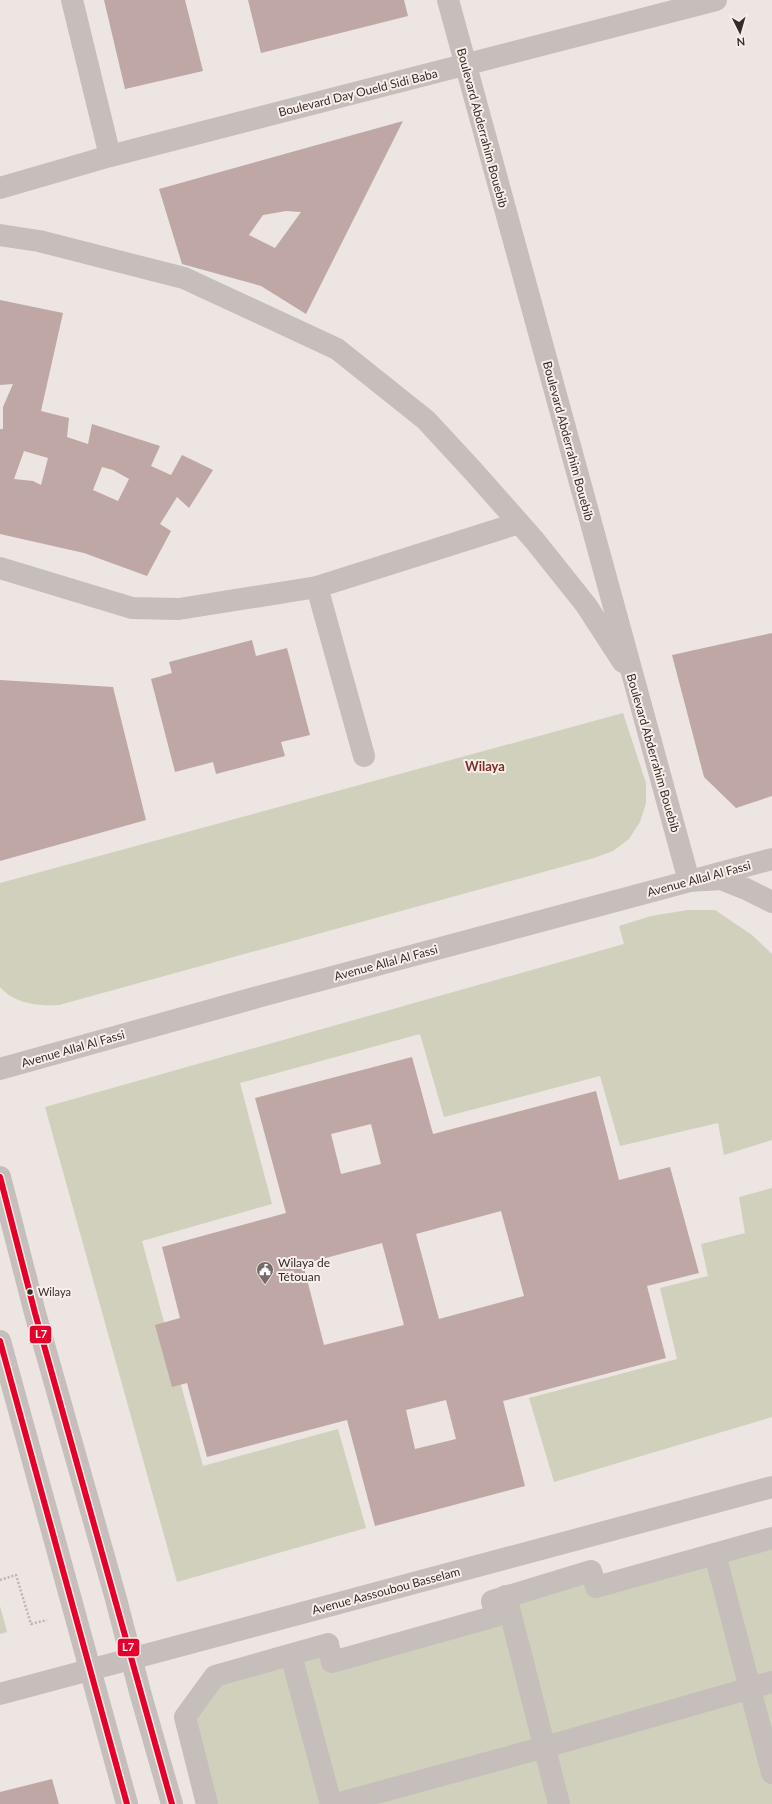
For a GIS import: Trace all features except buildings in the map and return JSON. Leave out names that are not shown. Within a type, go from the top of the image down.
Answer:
[{"type":"street","points":[[72,0],[110,156]]},
{"type":"street","name":"Boulevard Abderrahim Bouebib","points":[[448,0],[464,66],[689,881]]},
{"type":"street","name":"Boulevard Day Oueld Sidi Baba","points":[[0,188],[110,156],[716,0]]},
{"type":"street","points":[[0,235],[39,241],[184,278],[337,349],[426,420],[519,523],[586,605],[608,642],[631,674]]},
{"type":"street","points":[[0,568],[132,608],[179,609],[317,587],[519,523]]},
{"type":"street","points":[[317,587],[364,756]]},
{"type":"street","name":"Avenue Allal Al Fassi","points":[[0,1069],[266,995],[772,859]]},
{"type":"street","points":[[689,881],[721,879],[772,902]]},
{"type":"street","points":[[0,1178],[35,1313],[172,1804]]},
{"type":"street","points":[[0,1341],[127,1804]]},
{"type":"street","name":"Avenue Aassoubou Basselam","points":[[0,1694],[772,1486]]},
{"type":"street","points":[[207,1804],[184,1717],[215,1676],[328,1644],[332,1662],[496,1616],[492,1601],[591,1571],[596,1587],[772,1538]]},
{"type":"street","points":[[715,1554],[772,1773]]},
{"type":"street","points":[[506,1596],[559,1804]]},
{"type":"street","points":[[291,1655],[331,1804]]},
{"type":"street","points":[[336,1804],[545,1747],[772,1682]]},
{"type":"path","points":[[0,1580],[16,1575],[31,1624],[74,1612]]},
{"type":"green space","points":[[623,713],[646,783],[646,803],[640,822],[629,839],[613,851],[594,858],[59,1005],[27,1003],[6,993],[0,987],[0,883]]},
{"type":"green space","points":[[688,910],[715,910],[752,935],[772,954],[772,1140],[724,1155],[718,1123],[620,1146],[600,1076],[444,1117],[420,1034],[240,1083],[272,1204],[142,1241],[203,1466],[338,1429],[366,1528],[177,1582],[45,1107],[624,944],[619,926],[651,916]]},
{"type":"green space","points":[[772,1188],[772,1417],[554,1482],[529,1398],[677,1359],[660,1288],[708,1276],[701,1244],[745,1233],[739,1197]]},
{"type":"green space","points":[[772,1538],[772,1804],[207,1804],[185,1717],[215,1676],[328,1644],[332,1661],[496,1616],[492,1601],[591,1571],[596,1586]]},
{"type":"green space","points":[[0,1606],[7,1632],[0,1634]]},
{"type":"transit line","name":"L7","points":[[0,1177],[35,1313],[172,1804]]},
{"type":"transit line","name":"L7","points":[[0,1341],[127,1804]]},
{"type":"place","name":"Wilaya de Tétouan","points":[[265,1285]]},
{"type":"place","name":"Wilaya","points":[[30,1292]]},
{"type":"district","name":"Wilaya","points":[[485,766]]}]
